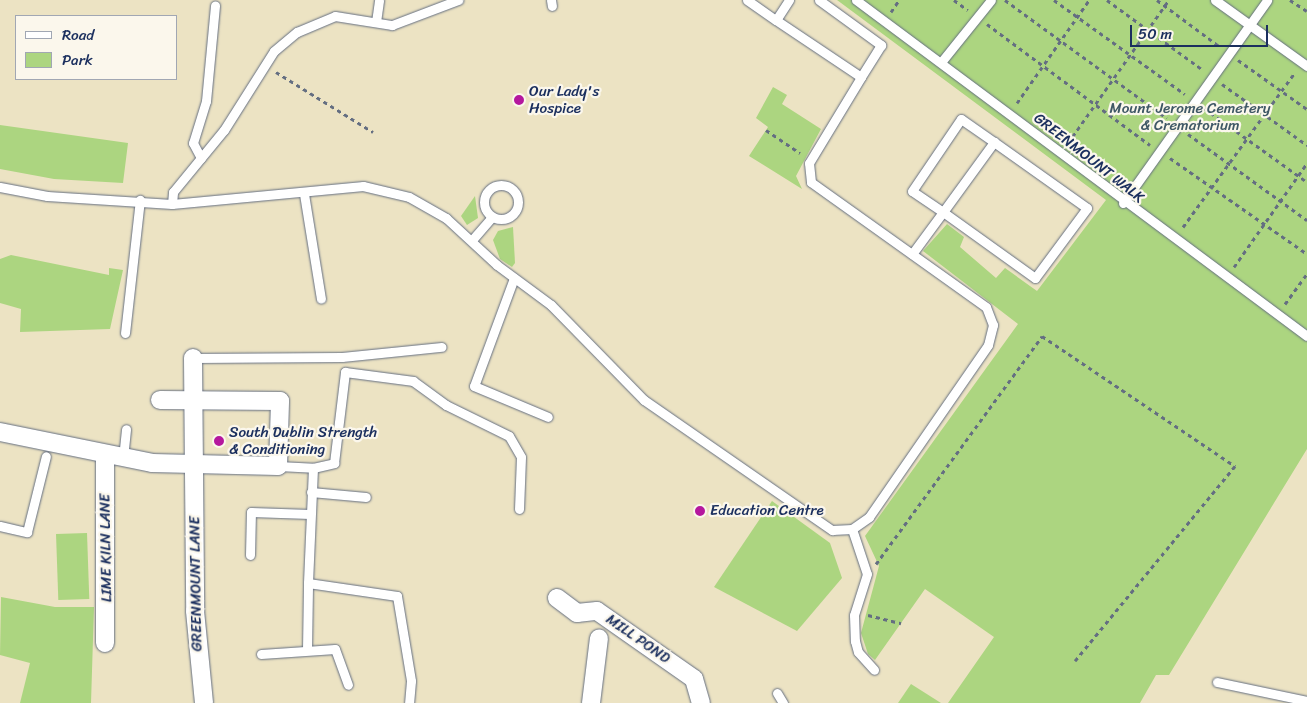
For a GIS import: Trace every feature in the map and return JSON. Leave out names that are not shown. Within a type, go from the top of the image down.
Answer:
[{"type":"street","name":"GREENMOUNT LANE","points":[[193,358],[195,611],[204,703]]},
{"type":"street","points":[[0,432],[123,458],[195,464],[278,466],[280,401],[160,400]]},
{"type":"street","name":"LIME KILN LANE","points":[[105,642],[106,454]]},
{"type":"street","name":"MILL POND","points":[[557,598],[577,613],[597,611],[694,679],[701,703]]},
{"type":"street","points":[[591,703],[599,638]]},
{"type":"lane","points":[[376,22],[379,0]]},
{"type":"lane","points":[[172,204],[173,192],[201,158],[274,51],[297,32],[335,16],[392,25],[458,0]]},
{"type":"lane","points":[[747,0],[861,77]]},
{"type":"lane","points":[[776,20],[789,0]]},
{"type":"lane","points":[[0,187],[47,196],[140,200],[172,204],[304,194],[363,186],[386,190],[446,218],[514,278],[551,305],[644,400],[832,530],[852,529],[869,517],[994,332],[986,307],[811,182],[807,172],[811,160],[881,45],[819,0]]},
{"type":"lane","name":"GREENMOUNT WALK","points":[[856,0],[942,61],[1123,203],[1307,336]]},
{"type":"lane","points":[[942,61],[991,0]]},
{"type":"lane","points":[[1215,0],[1304,64]]},
{"type":"lane","points":[[1123,203],[1267,0]]},
{"type":"lane","points":[[201,158],[193,143],[206,101],[215,6]]},
{"type":"lane","points":[[961,119],[994,142],[1087,208],[1035,278],[912,191],[961,119]]},
{"type":"lane","points":[[912,254],[994,142]]},
{"type":"lane","points":[[304,194],[321,300]]},
{"type":"lane","points":[[125,333],[140,200]]},
{"type":"lane","points":[[472,240],[492,217]]},
{"type":"lane","points":[[514,278],[474,386],[548,417]]},
{"type":"lane","points":[[193,358],[342,357],[441,347]]},
{"type":"lane","points":[[278,466],[313,468],[334,463],[345,372],[413,381],[446,405],[509,436],[521,457],[519,509]]},
{"type":"lane","points":[[123,458],[126,429]]},
{"type":"lane","points":[[0,526],[27,532],[46,456]]},
{"type":"lane","points":[[307,650],[313,468]]},
{"type":"lane","points":[[311,492],[366,497]]},
{"type":"lane","points":[[250,555],[251,512],[310,514]]},
{"type":"lane","points":[[852,529],[867,577],[855,612],[858,652],[874,670]]},
{"type":"lane","points":[[308,583],[397,596],[411,681],[410,703]]},
{"type":"lane","points":[[261,654],[335,649],[348,685]]},
{"type":"lane","points":[[1217,682],[1307,701]]},
{"type":"lane","points":[[777,694],[783,703]]},
{"type":"path","points":[[954,0],[1160,152],[1212,186],[1307,254]]},
{"type":"path","points":[[1005,0],[1307,220]]},
{"type":"path","points":[[1054,0],[1307,182]]},
{"type":"path","points":[[1010,114],[1042,65],[1089,0]]},
{"type":"path","points":[[1060,154],[1168,0]]},
{"type":"path","points":[[1290,0],[1307,12]]},
{"type":"path","points":[[1173,239],[1304,64]]},
{"type":"path","points":[[270,79],[275,71],[373,132]]},
{"type":"path","points":[[766,130],[811,160]]},
{"type":"path","points":[[1226,277],[1307,163]]},
{"type":"path","points":[[1277,315],[1307,274]]},
{"type":"path","points":[[867,577],[1042,336],[1235,466],[1075,661]]},
{"type":"path","points":[[855,612],[901,623]]},
{"type":"green space","name":"Mount Jerome Cemetery & Crematorium","points":[[837,0],[1307,0],[1307,449],[1169,675],[1156,675],[1140,703],[948,703],[994,637],[925,589],[875,660],[868,654],[861,633],[879,566],[865,536],[1018,324],[923,251],[947,224],[964,237],[960,247],[996,278],[1005,268],[1037,291],[1106,200]]},
{"type":"green space","points":[[773,87],[787,95],[782,104],[821,129],[796,176],[802,189],[749,156],[768,127],[756,118]]},
{"type":"green space","points":[[0,125],[128,143],[123,183],[54,179],[0,169]]},
{"type":"green space","points":[[475,196],[478,218],[467,225],[461,216]]},
{"type":"green space","points":[[513,227],[515,263],[512,267],[500,259],[493,240],[498,231]]},
{"type":"green space","points":[[11,255],[109,275],[109,268],[123,270],[110,329],[20,332],[21,309],[0,303],[0,259]]},
{"type":"green space","points":[[772,501],[830,543],[842,578],[797,631],[714,587]]},
{"type":"green space","points":[[87,533],[89,599],[58,600],[56,534]]},
{"type":"green space","points":[[1,597],[55,607],[94,607],[91,703],[20,703],[30,663],[0,655]]},
{"type":"green space","points":[[911,684],[941,703],[898,703]]},
{"type":"place","name":"Our Lady's Hospice","points":[[519,100]]},
{"type":"place","name":"South Dublin Strength & Conditioning","points":[[219,441]]},
{"type":"place","name":"Education Centre","points":[[700,511]]}]
